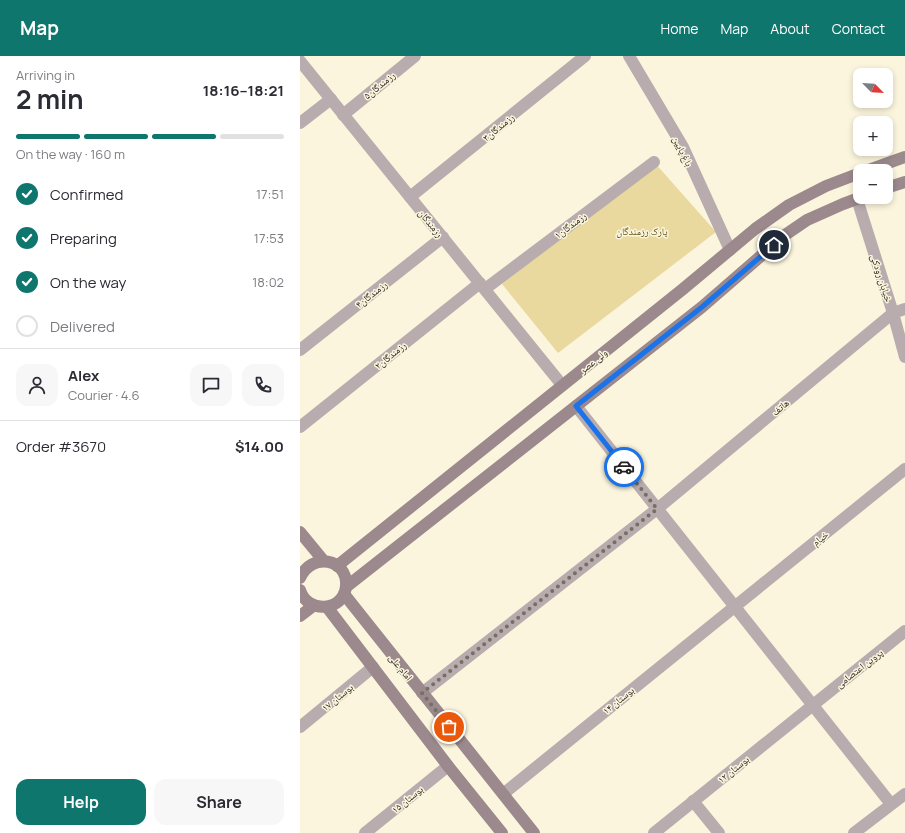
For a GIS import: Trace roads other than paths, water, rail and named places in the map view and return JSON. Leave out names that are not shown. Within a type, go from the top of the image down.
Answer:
[{"type":"street","name":"رزمندگان۵","points":[[343,114],[415,56]]},
{"type":"street","name":"رزمندگان۳","points":[[410,197],[585,56]]},
{"type":"street","name":"باغ پایین","points":[[629,56],[683,147],[730,250]]},
{"type":"street","name":"رزمندگان","points":[[300,61],[562,385]]},
{"type":"street","points":[[300,123],[331,99]]},
{"type":"street","points":[[886,164],[905,157]]},
{"type":"street","name":"رزمندگان۱","points":[[482,286],[654,162]]},
{"type":"street","name":"ولی عصر","points":[[337,566],[730,250],[754,229],[789,205],[826,186],[853,176]]},
{"type":"street","points":[[893,186],[905,182]]},
{"type":"street","points":[[300,590],[301,595],[313,606],[320,608],[334,605],[345,591],[702,307],[785,235],[807,220],[853,201]]},
{"type":"street","name":"خیابان رودکی","points":[[861,204],[905,357]]},
{"type":"street","name":"رزمندگان۴","points":[[300,350],[443,237]]},
{"type":"street","name":"رزمندگان۲","points":[[300,427],[482,286]]},
{"type":"street","name":"هاتف","points":[[422,693],[657,509],[893,313],[905,309]]},
{"type":"street","points":[[576,406],[812,705],[900,800],[854,833]]},
{"type":"street","name":"خیام","points":[[734,606],[905,469]]},
{"type":"street","points":[[300,532],[322,560]]},
{"type":"street","points":[[300,578],[302,572],[315,562],[322,560],[337,566]]},
{"type":"street","name":"امام علی","points":[[337,566],[345,579],[345,591],[422,693],[534,833]]},
{"type":"street","points":[[300,616],[313,606]]},
{"type":"street","name":"بوستان ۱۴","points":[[503,794],[734,606]]},
{"type":"street","points":[[327,607],[448,766],[502,833]]},
{"type":"street","name":"پروین اعتصامی","points":[[812,705],[905,631]]},
{"type":"street","name":"بوستان ۱۷","points":[[300,727],[373,667]]},
{"type":"street","name":"بوستان ۱۲","points":[[654,833],[812,705]]},
{"type":"street","name":"بوستان ۱۵","points":[[365,833],[448,766]]},
{"type":"street","points":[[693,801],[719,833]]},
{"type":"park label","name":"پارک رزمندگان","points":[[642,231]]}]
